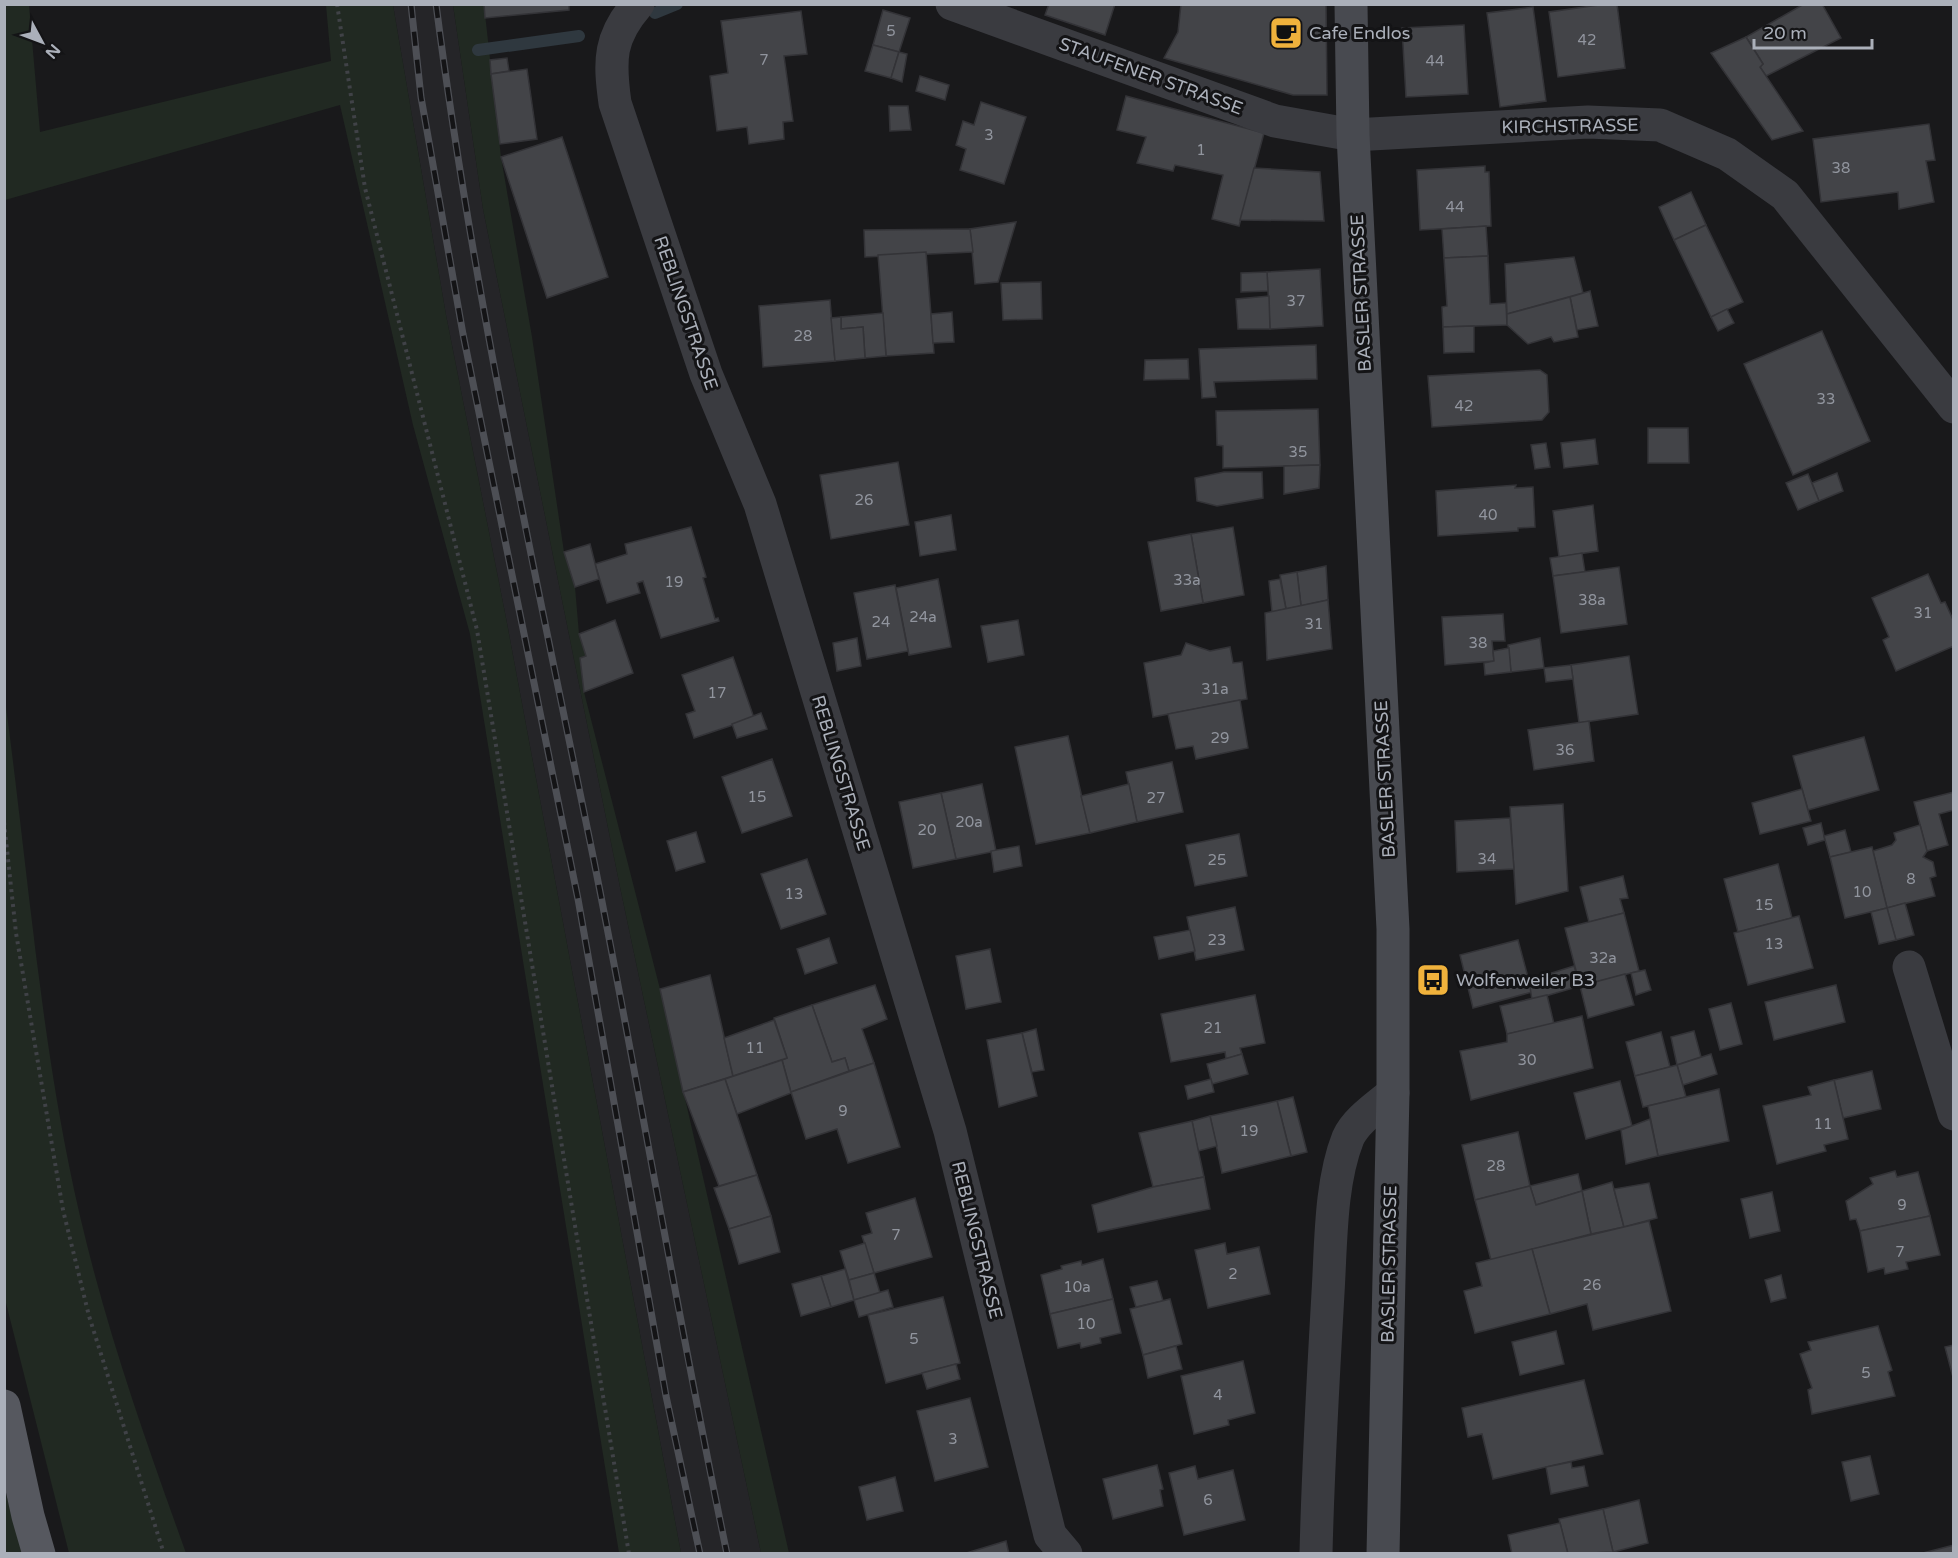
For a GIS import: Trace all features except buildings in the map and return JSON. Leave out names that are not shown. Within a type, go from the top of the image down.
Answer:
[{"type":"main road","name":"BASLER STRASSE","points":[[1351,4],[1353,135],[1393,929],[1393,1093],[1383,1554]]},
{"type":"main road","points":[[4,1406],[28,1516],[39,1554]]},
{"type":"street","name":"REBLINGSTRASSE","points":[[638,4],[616,33],[611,75],[615,103],[706,374],[760,504],[950,1131],[1050,1535],[1066,1554]]},
{"type":"street","name":"STAUFENER STRASSE","points":[[952,4],[1275,121],[1353,135]]},
{"type":"street","name":"KIRCHSTRASSE","points":[[1353,135],[1588,122],[1660,125],[1727,154],[1785,195],[1953,407]]},
{"type":"street","points":[[1909,967],[1953,1114]]},
{"type":"street","points":[[1316,1554],[1317,1469],[1329,1280],[1340,1173],[1349,1137],[1361,1121],[1393,1093]]},
{"type":"path","points":[[337,4],[364,188],[477,630],[629,1554]]},
{"type":"path","points":[[4,822],[16,933],[63,1210],[89,1316],[164,1554]]},
{"type":"shaded area","points":[[5,4],[29,5],[40,132],[331,61],[326,5],[393,5],[446,315],[506,618],[681,1553],[619,1553],[470,634],[413,425],[340,105],[5,200]]},
{"type":"shaded area","points":[[393,5],[453,5],[483,209],[620,887],[761,1553],[681,1553],[506,618],[446,315]]},
{"type":"shaded area","points":[[453,5],[484,5],[501,157],[532,337],[564,552],[575,587],[579,634],[586,656],[580,658],[584,692],[660,989],[789,1553],[761,1553],[620,887],[483,209]]},
{"type":"shaded area","points":[[4,692],[36,955],[66,1151],[102,1302],[142,1428],[186,1553],[69,1553],[5,1299]]},
{"type":"shaded area","points":[[5,1490],[22,1553],[5,1553]]},
{"type":"waterway","points":[[655,13],[677,4]]},
{"type":"waterway","points":[[478,50],[579,36]]},
{"type":"railway","points":[[411,4],[421,97],[463,334],[578,899],[666,1396],[700,1554]]},
{"type":"railway","points":[[436,4],[468,220],[507,434],[594,861],[727,1554]]},
{"type":"place","name":"Cafe Endlos","points":[[1286,33]]},
{"type":"place","name":"Wolfenweiler B3","points":[[1433,980]]}]
